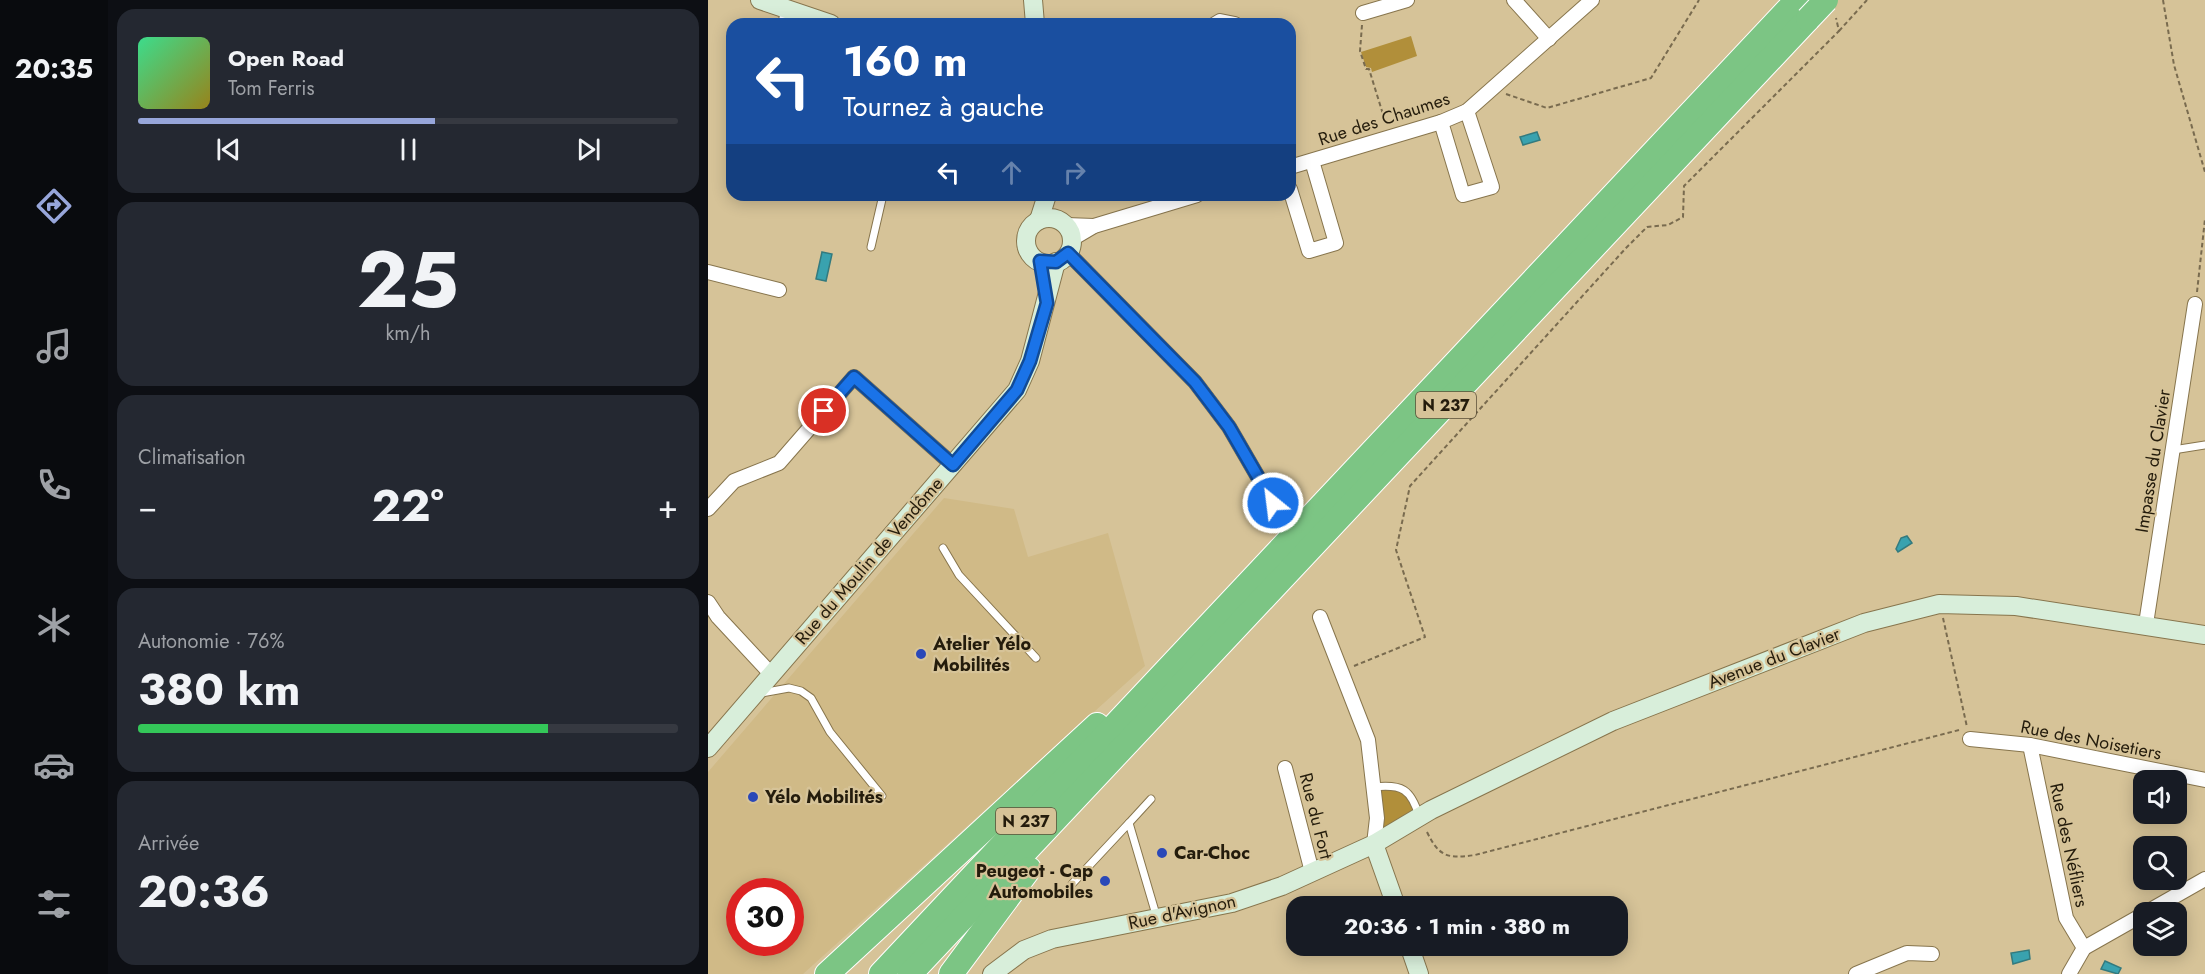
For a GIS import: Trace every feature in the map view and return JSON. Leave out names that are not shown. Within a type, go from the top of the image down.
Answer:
[{"type":"highway","name":"N 237","points":[[881,974],[1170,669],[1811,7]]},
{"type":"highway","name":"N 237","points":[[910,974],[1084,792],[1811,7]]},
{"type":"highway","points":[[826,974],[1102,720],[1170,669]]},
{"type":"highway","points":[[951,974],[1031,866],[1063,830],[1084,792]]},
{"type":"street","points":[[760,0],[787,17]]},
{"type":"street","points":[[1033,0],[1034,18]]},
{"type":"street","points":[[1363,13],[1407,0]]},
{"type":"street","points":[[1514,0],[1549,39]]},
{"type":"street","name":"Rue des Chaumes","points":[[1296,165],[1441,122],[1467,111],[1496,88],[1592,0]]},
{"type":"street","points":[[1441,122],[1463,195],[1492,187],[1467,111]]},
{"type":"street","points":[[1294,201],[1309,251],[1336,243],[1312,161]]},
{"type":"street","points":[[1046,201],[1039,220],[1030,228],[1026,241],[1030,254],[1060,244],[1094,226],[1177,201]]},
{"type":"street","points":[[1049,201],[1060,244]]},
{"type":"street","points":[[1039,220],[1195,382],[1229,427],[1273,503]]},
{"type":"street","name":"Rue du Moulin de Vendôme","points":[[708,748],[1017,390],[1030,361],[1047,303],[1060,244]]},
{"type":"street","points":[[708,272],[779,290]]},
{"type":"street","name":"Impasse du Clavier","points":[[2146,624],[2195,304]]},
{"type":"street","points":[[708,509],[734,481],[778,463],[854,377],[953,465]]},
{"type":"street","points":[[708,602],[717,617],[771,675]]},
{"type":"street","name":"Avenue du Clavier","points":[[1374,844],[1419,816],[1613,721],[1864,623],[1939,604],[2016,606],[2146,624],[2205,635]]},
{"type":"street","points":[[1320,617],[1368,740],[1377,818],[1374,844],[1392,896]]},
{"type":"street","name":"Rue des Noisetiers","points":[[1970,739],[2030,745],[2205,780]]},
{"type":"street","name":"Rue des Néfliers","points":[[2030,745],[2066,918],[2084,948]]},
{"type":"street","name":"Rue du Fort","points":[[1285,768],[1312,872]]},
{"type":"street","name":"Rue d'Avignon","points":[[992,974],[1024,950],[1052,939],[1232,903],[1282,886],[1374,844]]},
{"type":"street","points":[[2164,902],[2205,879]]},
{"type":"street","points":[[2069,974],[2084,948],[2133,920]]},
{"type":"street","points":[[1856,974],[1907,953],[1932,954]]},
{"type":"street","points":[[1413,956],[1419,974]]},
{"type":"lane","points":[[871,247],[882,201]]},
{"type":"lane","points":[[2173,450],[2205,446]]},
{"type":"lane","points":[[943,549],[959,575],[1036,658]]},
{"type":"lane","points":[[754,694],[789,688],[812,697],[830,732],[882,796]]},
{"type":"lane","points":[[1374,787],[1389,786],[1407,791],[1413,797],[1419,816]]},
{"type":"lane","points":[[1072,884],[1151,799]]},
{"type":"lane","points":[[1129,823],[1157,918]]},
{"type":"path","points":[[1496,88],[1514,99],[1548,108],[1652,78],[1699,0]]},
{"type":"path","points":[[1342,672],[1425,638],[1396,550],[1410,486],[1647,227],[1668,225],[1683,217],[1684,186],[1867,0]]},
{"type":"path","points":[[2163,0],[2174,65],[2205,172]]},
{"type":"path","points":[[1811,7],[1836,19],[1839,31]]},
{"type":"path","points":[[1363,13],[1360,51],[1366,69],[1369,69],[1390,138]]},
{"type":"path","points":[[2195,304],[2205,219]]},
{"type":"path","points":[[1419,816],[1439,852],[1455,858],[1475,855],[1968,728],[1939,604]]},
{"type":"shaded area","points":[[1411,36],[1417,56],[1372,72],[1371,68],[1366,67],[1361,52]]},
{"type":"shaded area","points":[[944,498],[1014,509],[1028,557],[1108,533],[1145,666],[803,974],[708,974],[708,772]]},
{"type":"shaded area","points":[[1374,787],[1407,791],[1419,816],[1374,844]]},
{"type":"water","points":[[1537,132],[1540,140],[1523,145],[1520,137]]},
{"type":"water","points":[[822,252],[832,254],[826,281],[816,279]]},
{"type":"water","points":[[1907,536],[1912,543],[1898,552],[1896,549],[1901,538]]},
{"type":"water","points":[[2029,950],[2030,959],[2013,964],[2011,953]]},
{"type":"water","points":[[2105,961],[2121,968],[2118,974],[2101,969]]},
{"type":"place","name":"Atelier Yélo Mobilités","points":[[921,654]]},
{"type":"place","name":"Yélo Mobilités","points":[[753,797]]},
{"type":"place","name":"Car-Choc","points":[[1162,853]]},
{"type":"place","name":"Peugeot - Cap Automobiles","points":[[1105,881]]},
{"type":"route","points":[[824,411],[854,377],[953,465],[1017,390],[1030,361],[1047,303],[1045,280],[1040,261],[1049,264],[1056,262],[1062,260],[1068,253],[1195,382],[1229,427],[1273,503]]}]
